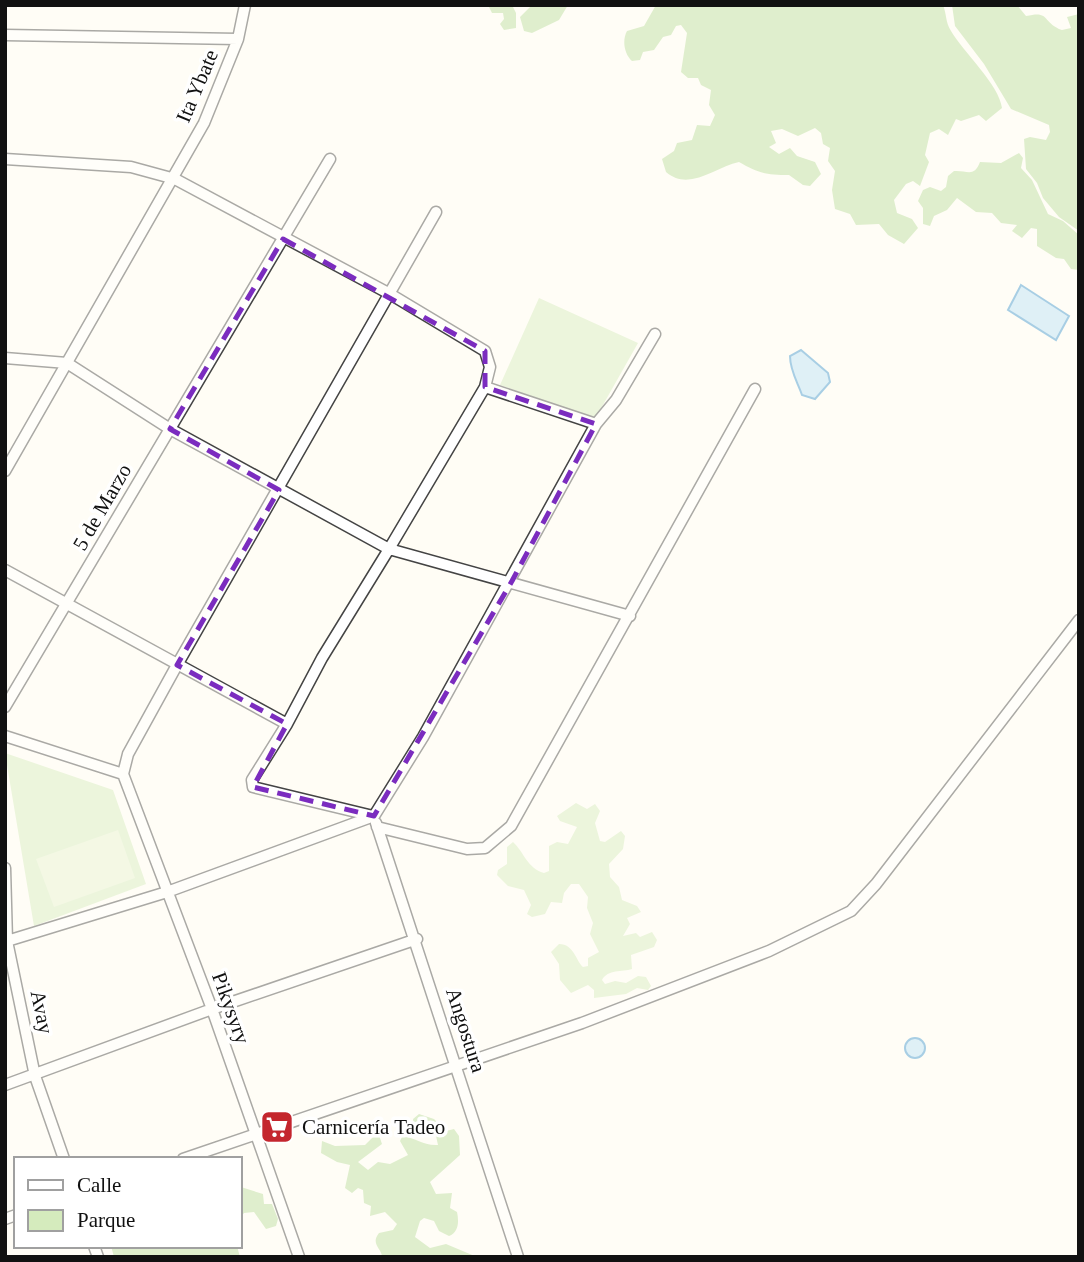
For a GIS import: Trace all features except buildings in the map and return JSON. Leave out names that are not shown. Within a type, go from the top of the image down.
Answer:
[{"type":"street","name":"Ita Ybate","points":[[5,471],[175,179],[204,123],[238,39],[245,5]]},
{"type":"street","points":[[5,35],[238,39]]},
{"type":"street","points":[[5,159],[131,167],[175,179],[390,294],[485,351],[490,368],[485,387],[252,780],[253,787],[467,849],[485,848],[495,843],[511,826],[631,616],[755,389]]},
{"type":"street","name":"5 de Marzo","points":[[5,707],[330,159]]},
{"type":"street","points":[[5,736],[123,774],[128,754],[177,664],[436,212]]},
{"type":"street","points":[[7,941],[167,892],[375,821],[512,581],[596,424],[616,400],[655,334]]},
{"type":"street","points":[[5,358],[67,363],[170,429],[389,549],[631,616]]},
{"type":"street","points":[[485,387],[596,424]]},
{"type":"street","points":[[5,570],[287,724]]},
{"type":"street","points":[[189,1157],[582,1023],[757,956],[851,911],[876,884],[1079,620]]},
{"type":"street","name":"Pikysyry","points":[[123,774],[212,1009],[299,1257]]},
{"type":"street","name":"Angostura","points":[[375,821],[457,1064],[518,1257]]},
{"type":"street","name":"Avay","points":[[5,868],[7,941],[35,1076],[63,1157]]},
{"type":"street","points":[[5,1086],[212,1009],[416,939]]},
{"type":"highlighted area","points":[[283,239],[485,351],[485,387],[596,424],[512,581],[374,816],[253,787],[287,724],[177,665],[279,490],[170,429]]},
{"type":"green space","points":[[488,5],[512,5],[516,13],[516,28],[504,30],[500,24],[504,19],[503,13],[492,13]]},
{"type":"green space","points":[[532,5],[568,5],[559,20],[532,33],[524,31],[520,17]]},
{"type":"green space","points":[[656,5],[943,5],[951,31],[988,79],[1002,108],[986,121],[979,115],[961,121],[956,119],[948,135],[939,129],[930,133],[925,155],[929,162],[920,186],[913,181],[906,184],[894,200],[897,213],[912,219],[918,228],[904,244],[888,235],[879,224],[856,225],[850,214],[835,209],[832,190],[835,171],[828,161],[830,148],[823,144],[821,133],[815,128],[798,136],[782,129],[771,131],[776,143],[769,147],[779,154],[790,148],[797,156],[815,162],[821,174],[810,186],[803,185],[789,175],[762,173],[739,162],[693,179],[675,178],[666,172],[662,159],[674,151],[677,143],[692,140],[697,125],[710,126],[715,115],[709,105],[711,90],[701,85],[698,78],[688,78],[681,72],[687,33],[681,25],[676,26],[671,35],[663,37],[654,50],[643,52],[640,60],[632,61],[627,55],[624,43],[627,31],[644,26]]},
{"type":"green space","points":[[952,5],[1017,5],[1026,16],[1043,16],[1062,30],[1071,28],[1067,17],[1079,14],[1079,231],[1059,217],[1043,198],[1037,183],[1026,169],[1024,139],[1030,137],[1046,140],[1050,132],[1049,125],[1011,109],[984,64],[955,26]]},
{"type":"green space","points":[[1019,153],[1023,158],[1021,168],[1032,180],[1048,214],[1063,221],[1079,235],[1079,270],[1071,269],[1064,259],[1056,258],[1037,246],[1037,229],[1031,228],[1022,238],[1012,231],[1017,225],[1001,223],[992,213],[976,212],[957,198],[947,210],[934,216],[930,226],[923,224],[923,208],[918,201],[923,190],[930,187],[941,191],[946,187],[948,176],[954,171],[973,172],[980,162],[1001,163]]},
{"type":"green space","points":[[539,298],[638,343],[595,419],[500,385]]},
{"type":"green space","points":[[5,753],[113,790],[146,884],[34,926]]},
{"type":"green space","points":[[576,803],[587,809],[595,804],[600,811],[595,823],[600,841],[605,842],[621,831],[625,836],[623,849],[609,864],[610,877],[619,887],[622,900],[637,906],[641,912],[627,918],[630,924],[623,936],[636,933],[640,937],[652,932],[657,940],[654,947],[631,955],[632,969],[611,972],[602,980],[605,984],[615,981],[626,983],[638,976],[646,977],[651,986],[648,990],[637,988],[626,994],[594,998],[594,990],[588,985],[571,993],[560,980],[559,964],[551,952],[559,944],[564,945],[583,967],[588,966],[588,958],[599,952],[590,934],[593,923],[587,908],[588,897],[579,884],[571,884],[564,893],[562,903],[551,902],[545,914],[532,917],[527,914],[531,905],[524,890],[508,886],[497,875],[498,870],[507,864],[507,847],[513,842],[538,871],[549,871],[549,846],[557,842],[568,844],[577,827],[560,821],[557,816]]},
{"type":"green space","points":[[118,830],[135,878],[54,907],[36,859]]},
{"type":"green space","points":[[419,1114],[434,1119],[446,1131],[454,1129],[459,1136],[460,1155],[430,1182],[436,1194],[452,1193],[450,1208],[457,1212],[458,1222],[455,1232],[449,1236],[439,1231],[434,1221],[424,1218],[420,1221],[415,1237],[430,1248],[446,1244],[477,1257],[382,1257],[376,1243],[377,1237],[379,1233],[393,1230],[397,1224],[385,1212],[370,1216],[371,1206],[364,1203],[363,1190],[358,1188],[352,1193],[345,1188],[350,1165],[337,1162],[321,1153],[322,1141],[335,1146],[365,1145],[378,1132],[382,1144],[358,1162],[368,1170],[378,1162],[390,1164],[408,1155],[400,1141],[402,1137],[438,1145],[436,1136],[414,1127],[413,1119]]},
{"type":"green space","points":[[242,1187],[263,1194],[264,1204],[272,1204],[278,1219],[276,1226],[266,1229],[254,1212],[242,1216]]},
{"type":"green space","points":[[112,1248],[238,1248],[240,1257],[114,1257]]},
{"type":"water","points":[[1021,285],[1069,316],[1056,340],[1008,310]]},
{"type":"water","points":[[801,350],[828,373],[830,382],[815,399],[802,395],[793,372],[790,356]]},
{"type":"water","points":[[915,1038],[922,1041],[925,1048],[922,1055],[915,1058],[908,1055],[905,1048],[908,1041]]},
{"type":"place","name":"Carnicería Tadeo","points":[[277,1127]]}]
